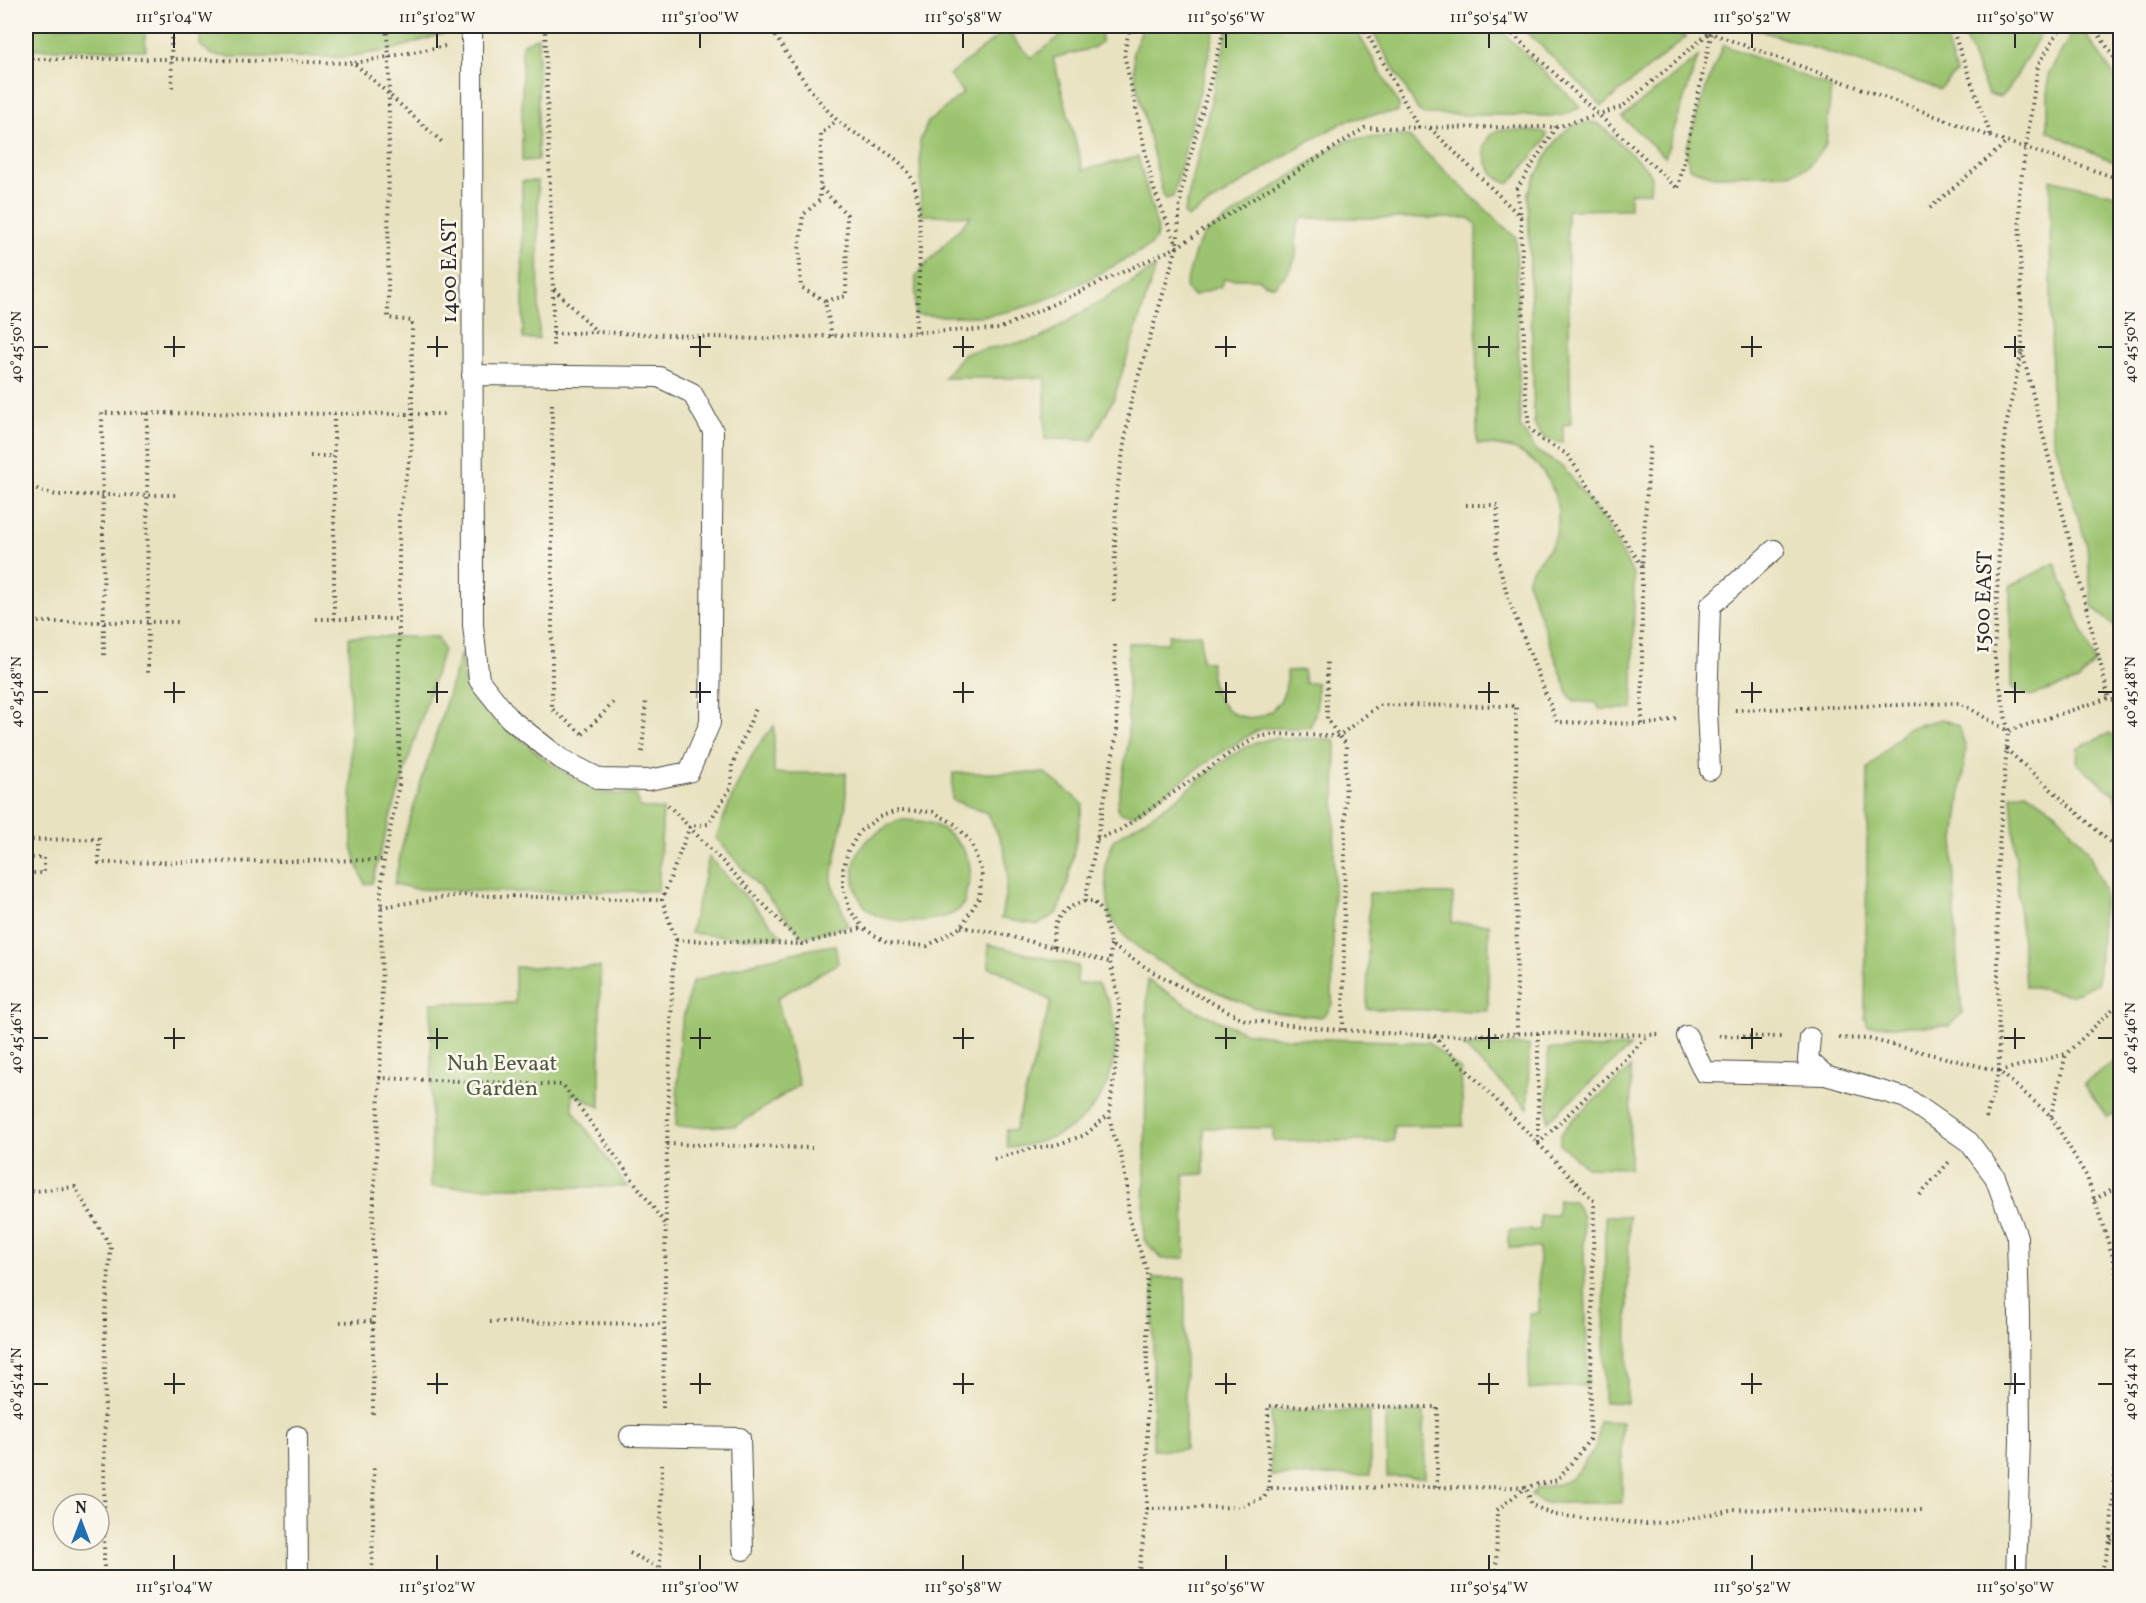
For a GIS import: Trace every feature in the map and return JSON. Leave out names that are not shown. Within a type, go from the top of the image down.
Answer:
[{"type":"lane","name":"1400 EAST","points":[[472,31],[473,625],[479,680],[510,719],[561,759],[600,779],[649,780],[689,772],[710,723],[713,431],[692,393],[659,376],[553,375]]},
{"type":"lane","points":[[472,375],[553,375]]},
{"type":"lane","points":[[1710,770],[1707,711],[1710,606],[1774,550]]},
{"type":"lane","points":[[1687,1036],[1704,1072],[1824,1075],[1906,1098],[1969,1142],[1995,1177],[2017,1237],[2020,1439],[2016,1578]]},
{"type":"lane","points":[[1810,1038],[1808,1060],[1824,1075]]},
{"type":"lane","points":[[297,1436],[298,1578]]},
{"type":"lane","points":[[630,1436],[740,1438],[743,1550]]},
{"type":"path","points":[[171,26],[172,91]]},
{"type":"path","points":[[373,1414],[373,1219],[382,1031],[381,907],[384,860],[399,785],[399,515],[412,446],[412,321],[388,318],[389,56],[386,26]]},
{"type":"path","points":[[545,26],[553,288],[552,709],[592,742]]},
{"type":"path","points":[[769,26],[809,90],[837,120],[904,166],[914,182],[919,205],[916,332]]},
{"type":"path","points":[[1121,26],[1129,26],[1124,54],[1153,187],[1177,247]]},
{"type":"path","points":[[1114,601],[1116,496],[1131,401],[1177,247],[1181,191],[1225,26]]},
{"type":"path","points":[[1363,26],[1419,128]]},
{"type":"path","points":[[1504,26],[1678,189],[1713,26]]},
{"type":"path","points":[[1692,26],[1992,137],[2121,179]]},
{"type":"path","points":[[1951,26],[1992,137]]},
{"type":"path","name":"1500 EAST","points":[[1983,1128],[1999,1071],[1997,873],[2008,731],[1994,654],[2005,431],[2022,350],[2019,194],[2038,65],[2062,26]]},
{"type":"path","points":[[2093,26],[2121,66]]},
{"type":"path","points":[[26,58],[171,58],[354,63],[446,45],[472,31]]},
{"type":"path","points":[[553,334],[597,332],[759,339],[999,329],[1177,247],[1365,128],[1556,127],[1622,107],[1710,32]]},
{"type":"path","points":[[354,63],[472,168]]},
{"type":"path","points":[[820,187],[847,215],[846,296],[825,301],[801,287],[799,250],[803,215],[820,200],[820,187],[821,134],[837,120]]},
{"type":"path","points":[[1556,127],[1517,189],[1521,218],[1529,427],[1542,440],[1567,454],[1642,566]]},
{"type":"path","points":[[1429,128],[1521,218]]},
{"type":"path","points":[[1930,208],[2007,142]]},
{"type":"path","points":[[553,288],[597,332]]},
{"type":"path","points":[[825,301],[832,336]]},
{"type":"path","points":[[2022,350],[2109,698]]},
{"type":"path","points":[[104,655],[102,413],[433,414]]},
{"type":"path","points":[[147,413],[148,676]]},
{"type":"path","points":[[334,414],[334,619]]},
{"type":"path","points":[[1642,724],[1642,566],[1650,443]]},
{"type":"path","points":[[310,456],[334,456]]},
{"type":"path","points":[[26,483],[41,491],[56,495],[179,495]]},
{"type":"path","points":[[1466,505],[1498,505],[1496,553],[1508,598],[1557,722],[1642,724],[1659,723],[1707,711],[1960,703],[2008,731],[2109,698],[2121,704]]},
{"type":"path","points":[[316,619],[399,619]]},
{"type":"path","points":[[26,622],[179,622]]},
{"type":"path","points":[[1085,901],[1117,733],[1115,645]]},
{"type":"path","points":[[1327,660],[1327,719],[1346,744],[1343,1030]]},
{"type":"path","points":[[583,734],[616,699]]},
{"type":"path","points":[[646,699],[638,780],[673,809],[802,944]]},
{"type":"path","points":[[1096,840],[1120,830],[1236,749],[1258,737],[1274,734],[1339,736],[1379,705],[1516,706],[1517,1034]]},
{"type":"path","points":[[690,826],[708,824],[731,787],[732,765],[757,706]]},
{"type":"path","points":[[2005,748],[2112,844],[2121,861]]},
{"type":"path","points":[[901,810],[933,812],[955,824],[971,842],[982,873],[979,898],[961,927],[927,946],[887,944],[863,928],[850,910],[843,887],[843,870],[848,851],[860,831],[881,816],[901,810]]},
{"type":"path","points":[[663,1412],[667,1144],[673,965],[676,940],[662,900],[690,826]]},
{"type":"path","points":[[26,840],[99,839],[99,862],[384,860]]},
{"type":"path","points":[[26,858],[44,858],[44,873],[26,873]]},
{"type":"path","points":[[381,907],[460,895],[662,900]]},
{"type":"path","points":[[1053,947],[1053,933],[1057,917],[1073,905],[1093,900],[1103,912],[1111,945],[1110,962],[1119,1000],[1119,1041],[1109,1114],[1113,1134],[1121,1154],[1127,1186],[1129,1219],[1147,1271],[1147,1509],[1138,1578]]},
{"type":"path","points":[[961,927],[993,932],[1110,962]]},
{"type":"path","points":[[676,940],[802,944],[863,928]]},
{"type":"path","points":[[1111,945],[1153,972],[1245,1020],[1434,1036],[1538,1033],[1869,1039],[1999,1071],[2051,1116],[2087,1178],[2115,1263],[2121,1290]]},
{"type":"path","points":[[1999,1071],[2066,1054],[2121,1002]]},
{"type":"path","points":[[1538,1033],[1538,1144]]},
{"type":"path","points":[[1538,1144],[1650,1035]]},
{"type":"path","points":[[1269,1488],[1526,1487],[1558,1480],[1590,1439],[1594,1201],[1434,1036]]},
{"type":"path","points":[[2051,1116],[2066,1054]]},
{"type":"path","points":[[380,1078],[563,1085],[667,1226]]},
{"type":"path","points":[[994,1159],[1055,1145],[1085,1135],[1109,1114]]},
{"type":"path","points":[[667,1144],[812,1148]]},
{"type":"path","points":[[1920,1195],[1952,1159]]},
{"type":"path","points":[[2094,1200],[2121,1184]]},
{"type":"path","points":[[26,1192],[75,1187],[111,1246],[105,1315],[104,1578]]},
{"type":"path","points":[[340,1322],[373,1321]]},
{"type":"path","points":[[490,1322],[664,1324]]},
{"type":"path","points":[[1147,1509],[1240,1507],[1264,1498],[1269,1488],[1268,1406],[1437,1407],[1437,1489]]},
{"type":"path","points":[[2100,1578],[2110,1541],[2121,1410]]},
{"type":"path","points":[[655,1578],[660,1568],[662,1457]]},
{"type":"path","points":[[372,1578],[374,1464]]},
{"type":"path","points":[[1526,1487],[1532,1505],[1554,1515],[1646,1524],[1683,1520],[1734,1509],[1922,1510]]},
{"type":"path","points":[[1496,1578],[1497,1510],[1526,1487]]},
{"type":"path","points":[[2110,1541],[2121,1532]]},
{"type":"path","points":[[630,1553],[660,1568]]},
{"type":"green space","points":[[26,26],[144,26],[146,50],[26,49]]},
{"type":"green space","points":[[200,26],[453,26],[452,31],[392,50],[345,57],[234,57],[212,55],[200,45]]},
{"type":"green space","points":[[1070,26],[1101,26],[1101,42],[1093,48],[1053,58],[1083,170],[1138,157],[1158,230],[1155,240],[1150,246],[1092,278],[1032,305],[980,316],[915,315],[916,275],[971,216],[921,215],[920,141],[928,122],[963,93],[949,75],[1006,30],[1031,58],[1071,28]]},
{"type":"green space","points":[[1143,26],[1216,26],[1173,197],[1166,199],[1163,195],[1135,78],[1133,52]]},
{"type":"green space","points":[[1229,26],[1354,26],[1399,105],[1398,112],[1346,121],[1305,143],[1187,218],[1184,214]]},
{"type":"green space","points":[[1369,26],[1496,26],[1581,107],[1561,116],[1422,114]]},
{"type":"green space","points":[[1521,26],[1654,26],[1686,37],[1602,106]]},
{"type":"green space","points":[[1748,26],[1942,26],[1956,73],[1940,89]]},
{"type":"green space","points":[[1960,26],[2045,26],[2009,89],[2000,97],[1988,94]]},
{"type":"green space","points":[[2076,26],[2080,26],[2120,84],[2120,163],[2048,131],[2048,75]]},
{"type":"green space","points":[[538,37],[538,160],[522,161],[522,45]]},
{"type":"green space","points":[[1723,45],[1831,87],[1826,145],[1808,167],[1789,174],[1714,176],[1689,168],[1686,148]]},
{"type":"green space","points":[[1698,57],[1665,157],[1622,117]]},
{"type":"green space","points":[[1592,122],[1599,124],[1649,171],[1650,192],[1630,193],[1630,209],[1567,210],[1571,424],[1563,425],[1563,443],[1546,438],[1534,423],[1528,193],[1546,158],[1563,133],[1574,126]]},
{"type":"green space","points":[[1498,130],[1541,131],[1547,134],[1545,141],[1510,183],[1503,182],[1497,177],[1487,162],[1485,144],[1489,136]]},
{"type":"green space","points":[[1408,136],[1516,238],[1520,426],[1536,451],[1563,467],[1607,525],[1634,576],[1633,709],[1599,709],[1597,703],[1574,701],[1569,695],[1527,581],[1556,534],[1558,509],[1551,486],[1538,466],[1518,451],[1503,446],[1477,444],[1476,224],[1469,218],[1302,218],[1296,231],[1295,260],[1288,272],[1274,286],[1263,283],[1259,279],[1224,279],[1222,286],[1193,296],[1187,290],[1186,284],[1194,257],[1199,243],[1207,232],[1335,146],[1352,139]]},
{"type":"green space","points":[[2050,179],[2120,196],[2120,632],[2092,606],[2087,546],[2052,433]]},
{"type":"green space","points":[[522,181],[538,181],[539,339],[523,339]]},
{"type":"green space","points":[[1156,267],[1114,398],[1092,440],[1045,439],[1045,378],[944,378],[964,353],[1039,339]]},
{"type":"green space","points":[[2055,563],[2095,662],[2078,681],[2030,696],[2011,688],[2010,586]]},
{"type":"green space","points":[[1201,634],[1201,661],[1211,662],[1213,686],[1221,703],[1233,713],[1248,718],[1263,715],[1275,707],[1284,692],[1287,671],[1303,670],[1305,683],[1317,683],[1316,707],[1312,723],[1309,728],[1265,728],[1256,731],[1213,758],[1134,815],[1119,813],[1117,807],[1128,744],[1128,643],[1168,643],[1169,635]]},
{"type":"green space","points":[[349,637],[438,637],[443,650],[372,883],[365,884],[352,846]]},
{"type":"green space","points":[[461,653],[463,678],[475,702],[551,764],[600,793],[636,795],[640,807],[663,810],[658,891],[503,892],[416,889],[394,884],[404,838]]},
{"type":"green space","points":[[1942,719],[1959,726],[1966,749],[1953,857],[1957,961],[1962,1013],[1949,1026],[1868,1026],[1865,1018],[1868,769],[1907,728]]},
{"type":"green space","points":[[774,726],[774,773],[846,773],[846,804],[831,881],[848,926],[803,937],[716,838],[747,765]]},
{"type":"green space","points":[[2110,733],[2120,741],[2120,818],[2114,794],[2077,764],[2078,748]]},
{"type":"green space","points":[[1275,738],[1333,739],[1336,743],[1332,1004],[1327,1013],[1321,1017],[1279,1013],[1253,1007],[1215,991],[1161,963],[1128,940],[1109,915],[1105,866],[1113,840],[1176,799],[1235,754],[1261,741]]},
{"type":"green space","points":[[953,773],[1045,773],[1083,804],[1068,882],[1058,912],[1038,925],[1001,919],[1008,878],[1004,847],[987,813],[952,800]]},
{"type":"green space","points":[[2026,792],[2055,811],[2088,851],[2104,889],[2098,983],[2071,995],[2025,986],[2011,795]]},
{"type":"green space","points":[[898,820],[930,823],[944,830],[966,854],[970,875],[964,904],[956,912],[934,919],[906,921],[881,917],[865,907],[856,890],[855,860],[864,844],[880,830]]},
{"type":"green space","points":[[709,857],[783,937],[742,938],[690,933]]},
{"type":"green space","points":[[1369,893],[1453,894],[1452,923],[1489,924],[1488,1011],[1367,1009]]},
{"type":"green space","points":[[988,944],[1078,966],[1077,984],[1097,983],[1107,999],[1116,1037],[1109,1077],[1090,1111],[1069,1129],[1052,1137],[1007,1148],[1006,1130],[1015,1130],[1051,1001],[1000,971],[989,968]]},
{"type":"green space","points":[[835,945],[838,963],[777,998],[799,1085],[736,1126],[676,1127],[680,1031],[692,982],[763,960]]},
{"type":"green space","name":"Nuh Eevaat Garden","points":[[515,967],[600,967],[600,1107],[572,1093],[573,1110],[627,1187],[431,1187],[431,1003],[515,1003]]},
{"type":"green space","points":[[1147,980],[1197,1011],[1244,1032],[1287,1038],[1428,1042],[1461,1070],[1463,1126],[1394,1126],[1394,1141],[1273,1141],[1273,1128],[1204,1128],[1204,1174],[1184,1175],[1185,1258],[1162,1259],[1144,1240]]},
{"type":"green space","points":[[1529,1045],[1528,1109],[1463,1046]]},
{"type":"green space","points":[[1630,1047],[1548,1121],[1548,1049]]},
{"type":"green space","points":[[2120,1057],[2120,1111],[2107,1117],[2084,1084]]},
{"type":"green space","points":[[1631,1068],[1630,1168],[1586,1167],[1560,1144],[1560,1135],[1572,1120]]},
{"type":"green space","points":[[1558,1200],[1574,1201],[1583,1217],[1588,1385],[1529,1390],[1529,1314],[1539,1313],[1539,1248],[1509,1248],[1509,1230],[1540,1230],[1540,1215],[1557,1215]]},
{"type":"green space","points":[[1605,1216],[1629,1216],[1627,1403],[1604,1402]]},
{"type":"green space","points":[[1153,1278],[1185,1278],[1185,1450],[1153,1450]]},
{"type":"green space","points":[[1271,1411],[1370,1411],[1370,1475],[1271,1476]]},
{"type":"green space","points":[[1424,1412],[1425,1477],[1387,1477],[1386,1413]]},
{"type":"green space","points":[[1599,1421],[1622,1422],[1622,1503],[1542,1503],[1531,1495],[1538,1489],[1560,1484],[1572,1477],[1596,1445]]}]
